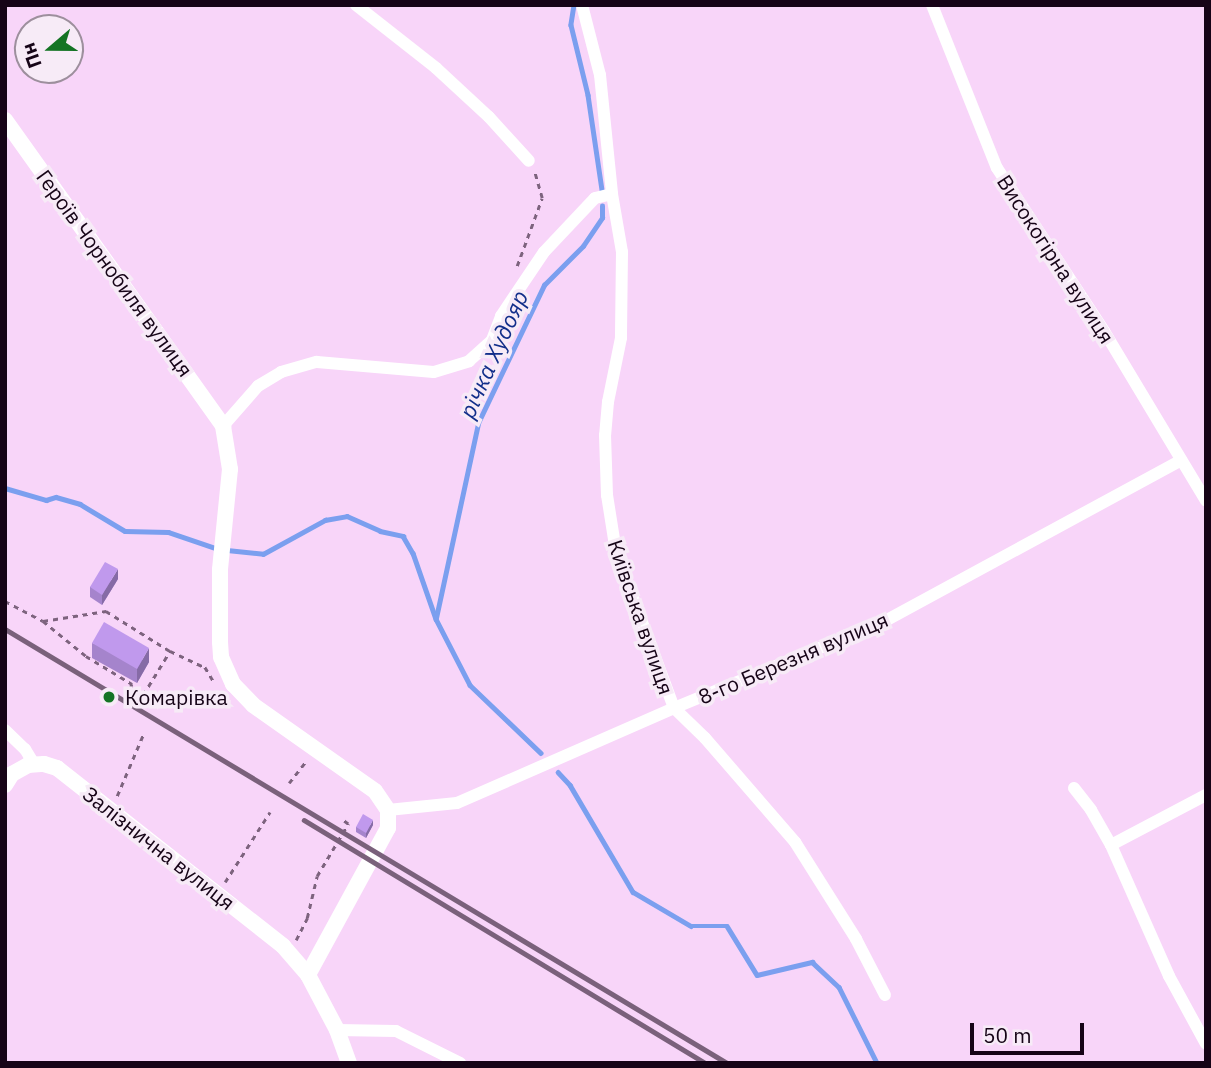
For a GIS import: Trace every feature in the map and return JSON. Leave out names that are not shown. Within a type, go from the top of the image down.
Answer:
[{"type":"street","points":[[356,5],[436,68],[489,117],[528,161]]},
{"type":"street","name":"Київська вулиця","points":[[582,5],[600,75],[612,194],[622,252],[621,338],[608,402],[605,435],[611,530],[641,624],[674,708],[705,738],[795,842],[856,939],[885,995]]},
{"type":"street","name":"Високогірна вулиця","points":[[932,5],[997,167],[1104,331],[1206,501]]},
{"type":"street","name":"Героїв Чорнобиля вулиця","points":[[5,120],[223,426],[230,469],[220,570],[221,650],[229,677],[242,695],[375,791],[388,810]]},
{"type":"street","points":[[223,426],[258,386],[281,372],[317,362],[434,372],[469,361],[492,340],[501,316],[544,252],[595,198],[612,194]]},
{"type":"street","name":"8-го Березня вулиця","points":[[388,810],[457,803],[674,708],[885,621],[1181,460]]},
{"type":"street","points":[[5,730],[25,749],[34,764],[17,770],[5,785]]},
{"type":"street","name":"Залізнична вулиця","points":[[34,764],[57,768],[291,952],[308,975],[337,1030],[349,1063]]},
{"type":"street","points":[[1074,788],[1091,810],[1111,845],[1169,976],[1206,1044]]},
{"type":"street","points":[[1111,845],[1206,795]]},
{"type":"street","points":[[308,975],[388,828],[388,810]]},
{"type":"street","points":[[337,1030],[396,1031],[460,1063]]},
{"type":"path","points":[[514,274],[542,198],[538,180],[528,161]]},
{"type":"path","points":[[5,601],[43,621],[86,656],[132,684],[131,687]]},
{"type":"path","points":[[43,621],[106,611],[170,651],[143,695]]},
{"type":"path","points":[[111,811],[143,735]]},
{"type":"path","points":[[289,783],[314,749]]},
{"type":"path","points":[[217,894],[270,812]]},
{"type":"path","points":[[291,952],[307,918],[317,876],[348,824],[344,821]]},
{"type":"path","points":[[328,843],[334,847]]},
{"type":"building","points":[[105,562],[118,569],[102,595],[90,587]]},
{"type":"building","points":[[104,622],[149,648],[137,669],[92,643]]},
{"type":"building","points":[[363,814],[373,820],[366,833],[356,827]]},
{"type":"waterway","name":"річка Худояр","points":[[574,5],[571,25],[588,95],[602,190]]},
{"type":"waterway","name":"річка Худояр","points":[[436,618],[478,423],[544,285],[583,246],[602,218],[602,206]]},
{"type":"waterway","points":[[5,488],[46,500],[56,497],[80,504],[125,531],[168,532],[218,549]]},
{"type":"waterway","points":[[227,550],[263,554],[325,520],[347,516],[380,531],[403,536],[413,553],[436,619],[470,685],[541,753]]},
{"type":"waterway","points":[[558,772],[570,785],[633,892],[691,926],[727,926],[757,975],[812,962],[839,987],[877,1063]]},
{"type":"railway","points":[[5,629],[727,1063]]},
{"type":"railway","points":[[304,820],[705,1063]]},
{"type":"place","name":"Комарівка","points":[[109,697]]}]
